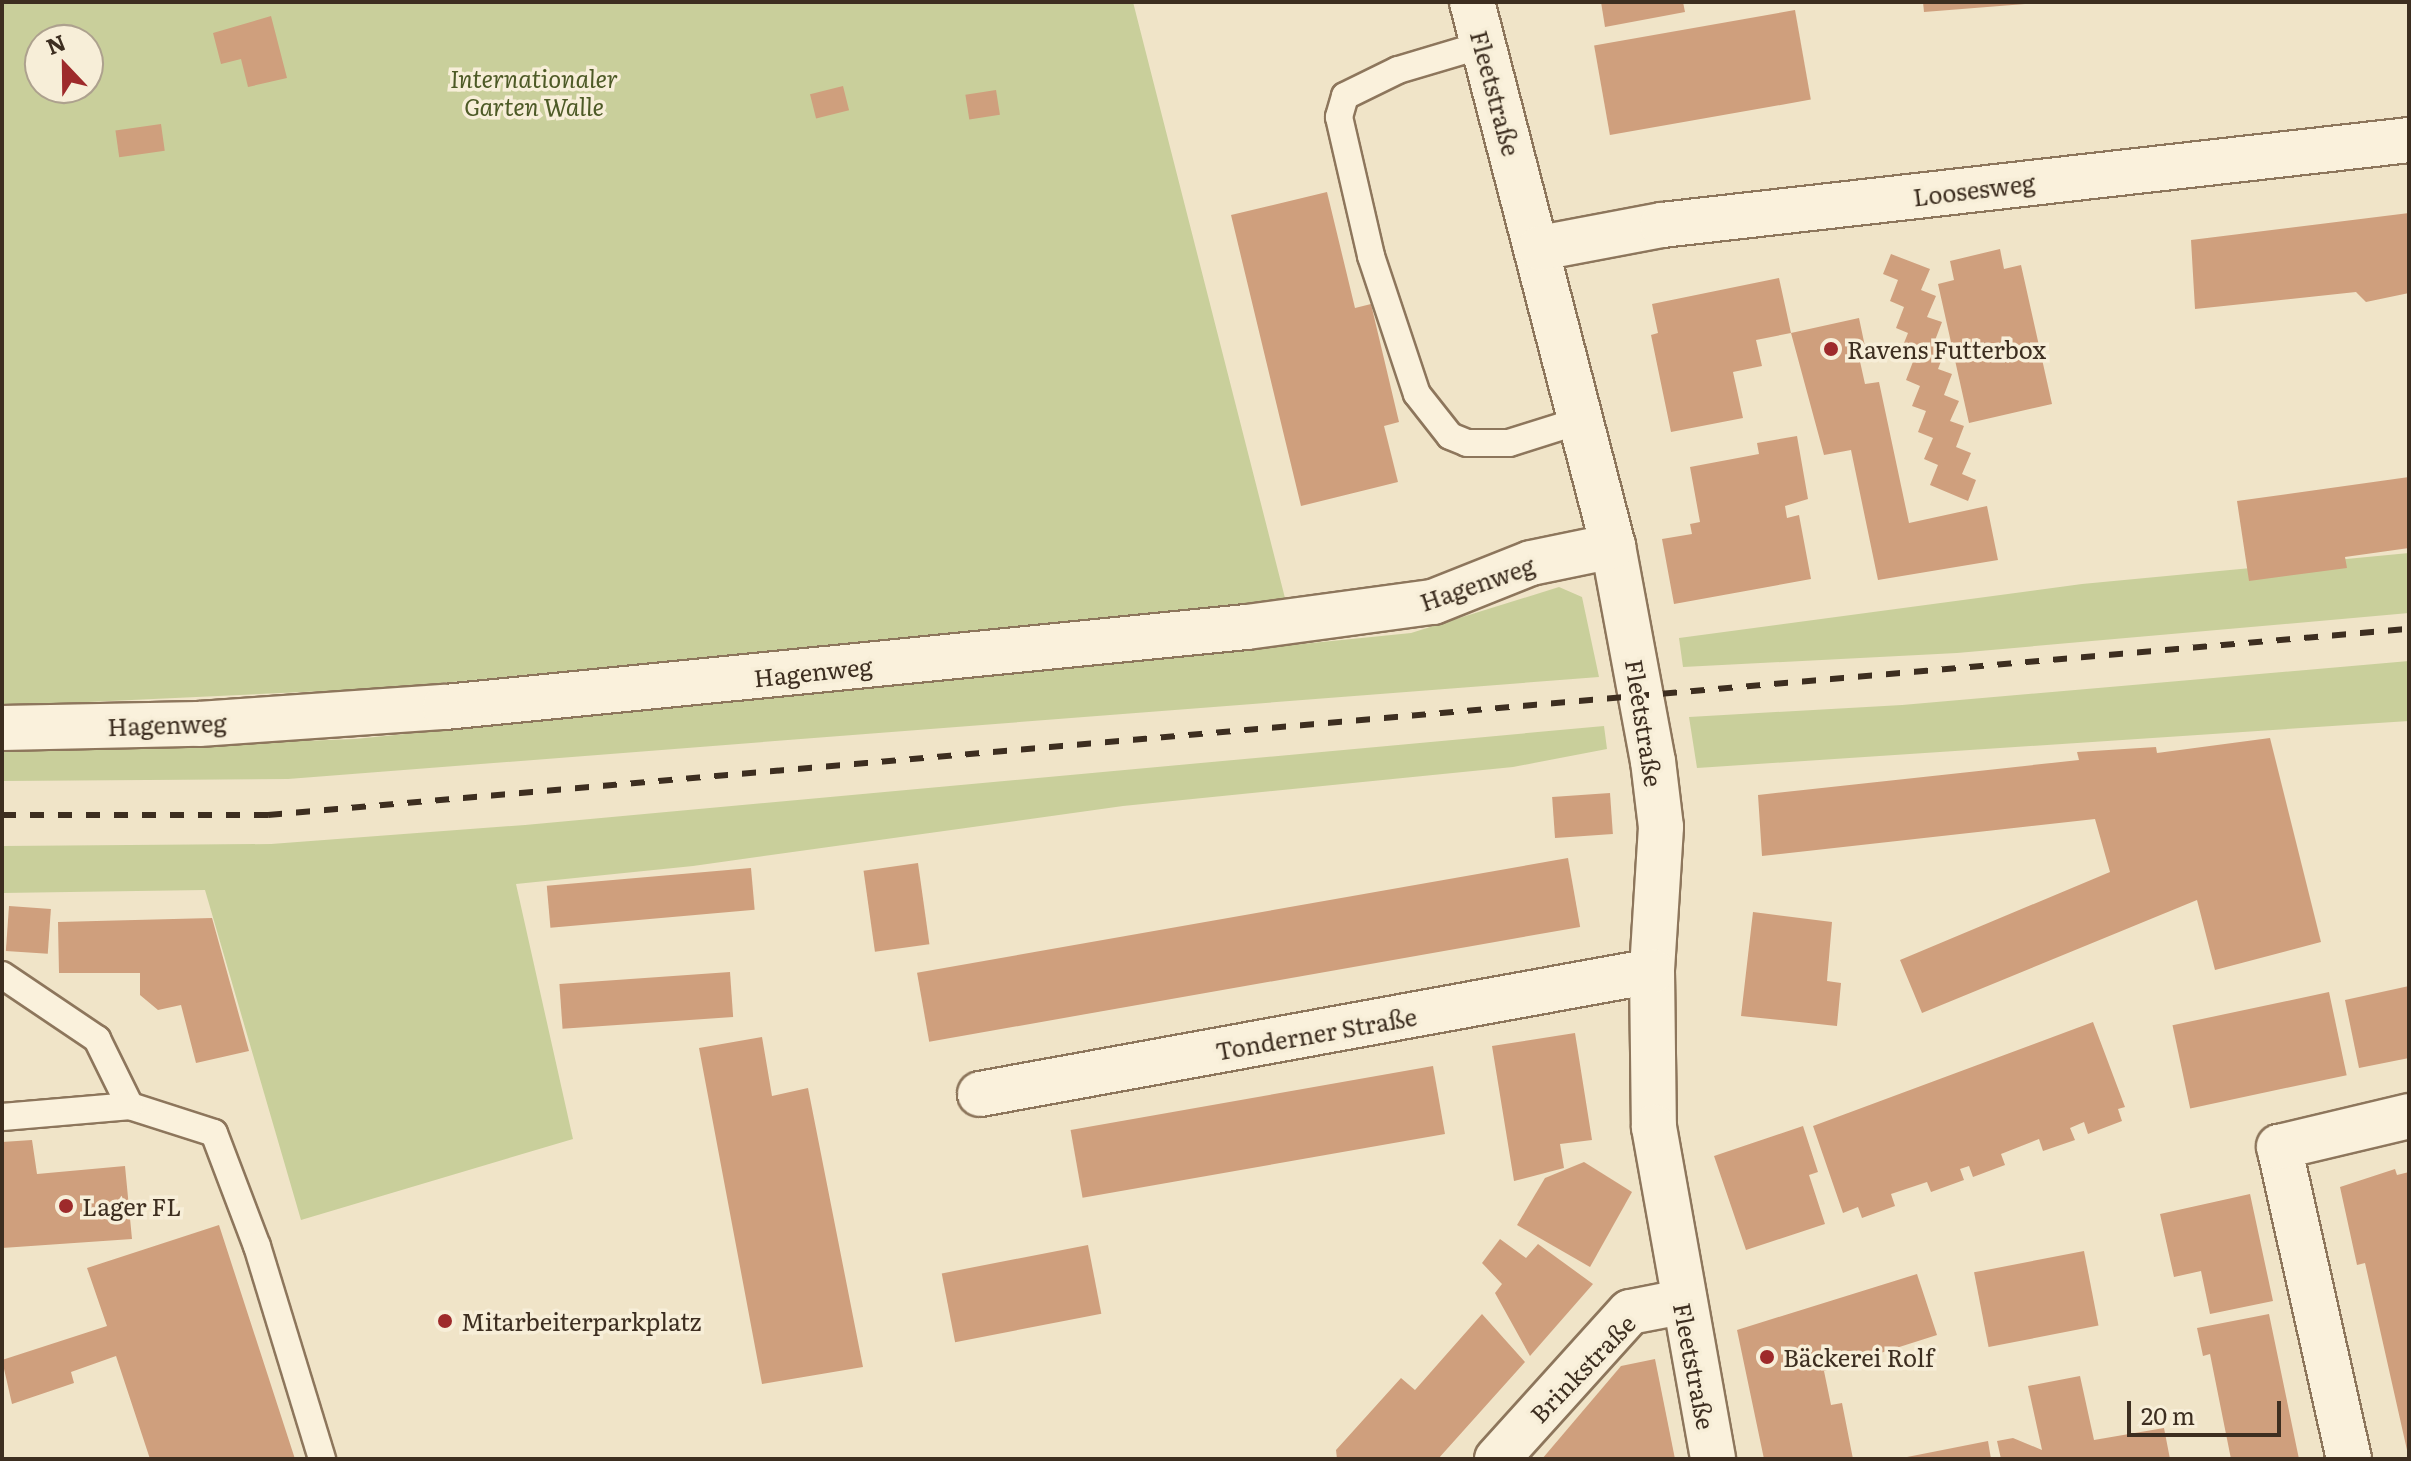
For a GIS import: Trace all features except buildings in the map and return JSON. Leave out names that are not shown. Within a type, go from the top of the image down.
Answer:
[{"type":"street","name":"Fleetstraße","points":[[1472,2],[1540,248],[1613,546],[1661,827],[1652,971],[1654,1127],[1682,1302],[1713,1459]]},
{"type":"street","name":"Loosesweg","points":[[1540,248],[1678,223],[2409,140]]},
{"type":"street","name":"Hagenweg","points":[[2,728],[199,724],[445,707],[1247,627],[1433,602],[1531,563],[1613,546]]},
{"type":"street","name":"Tonderner Straße","points":[[980,1094],[1652,971]]},
{"type":"street","points":[[2349,1459],[2279,1147],[2409,1116]]},
{"type":"street","name":"Brinkstraße","points":[[1497,1459],[1630,1312],[1682,1302]]},
{"type":"lane","points":[[1482,45],[1398,70],[1345,96],[1339,117],[1371,256],[1417,394],[1450,436],[1467,443],[1509,443],[1582,420]]},
{"type":"lane","points":[[2,975],[97,1039],[130,1106]]},
{"type":"lane","points":[[2,1117],[130,1106],[214,1133],[257,1246],[322,1459]]},
{"type":"green space","name":"Internationaler Garten Walle","points":[[2,2],[1133,2],[1286,602],[389,688],[2,706]]},
{"type":"green space","points":[[2409,553],[2409,613],[1957,653],[1683,667],[1679,638],[2082,584]]},
{"type":"green space","points":[[1559,587],[1582,597],[1599,677],[288,779],[2,781],[2,752],[355,739],[1411,633]]},
{"type":"green space","points":[[2409,661],[2409,721],[1697,768],[1689,717],[1902,705]]},
{"type":"green space","points":[[1604,726],[1607,749],[1513,767],[1123,806],[693,866],[516,884],[573,1139],[301,1220],[205,890],[2,893],[2,846],[271,844],[525,825]]},
{"type":"railway","points":[[2,815],[268,815],[2409,629]]},
{"type":"place","name":"Ravens Futterbox","points":[[1831,349]]},
{"type":"place","name":"Lager FL","points":[[66,1206]]},
{"type":"place","name":"Mitarbeiterparkplatz","points":[[445,1321]]},
{"type":"place","name":"Bäckerei Rolf","points":[[1767,1357]]}]
